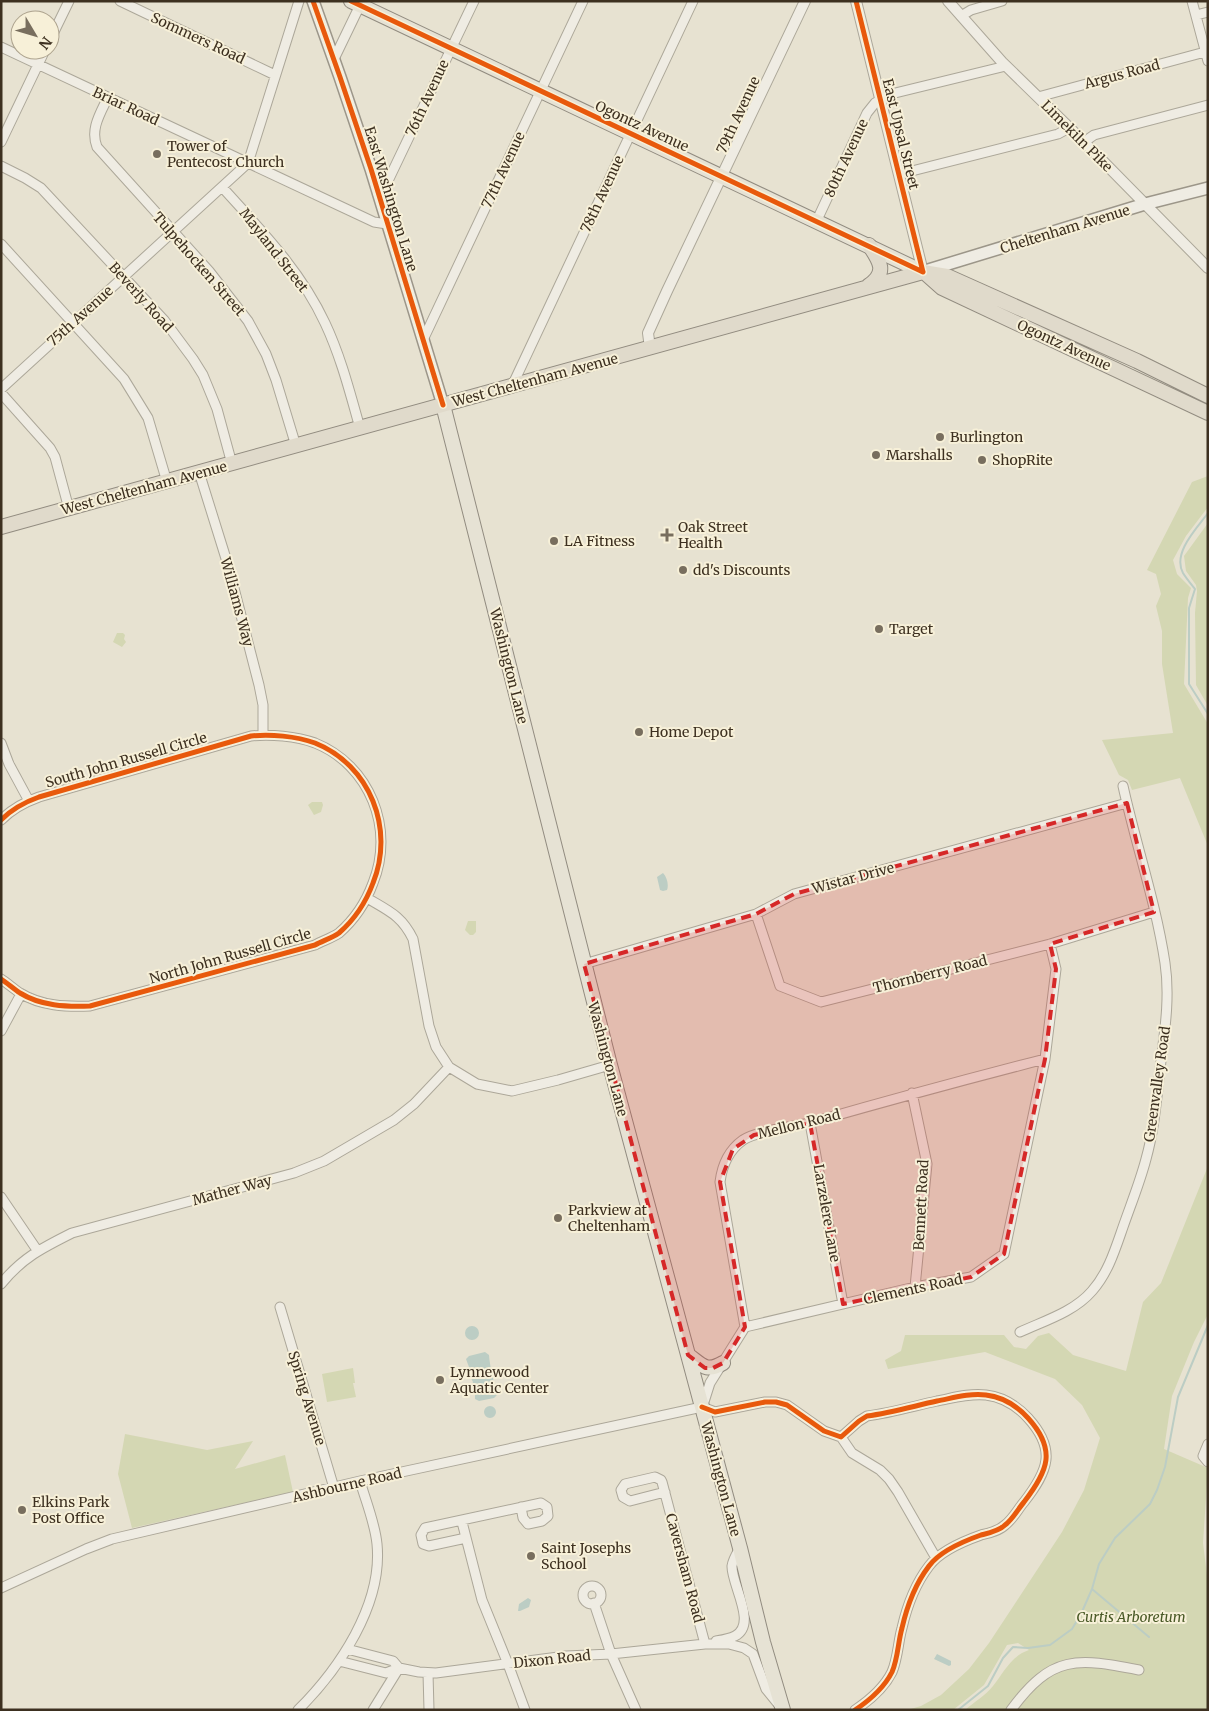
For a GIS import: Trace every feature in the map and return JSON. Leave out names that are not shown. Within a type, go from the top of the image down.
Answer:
[{"type":"highway","points":[[867,287],[877,278],[881,266],[880,261],[869,245]]},
{"type":"highway","name":"West Cheltenham Avenue","points":[[1,527],[923,272]]},
{"type":"highway","name":"Ogontz Avenue","points":[[923,272],[948,276],[1137,361],[1208,396]]},
{"type":"highway","name":"Ogontz Avenue","points":[[923,272],[942,288],[1208,413]]},
{"type":"main road","name":"East Washington Lane","points":[[313,1],[388,224],[443,405]]},
{"type":"main road","name":"Ogontz Avenue","points":[[358,3],[923,272]]},
{"type":"main road","name":"Cheltenham Avenue","points":[[923,272],[1145,204],[1208,188]]},
{"type":"main road","name":"Washington Lane","points":[[443,405],[610,1065],[740,1548],[763,1642],[783,1709]]},
{"type":"main road","points":[[688,1356],[705,1368],[713,1368],[723,1363]]},
{"type":"street","points":[[60,18],[68,1]]},
{"type":"street","name":"Sommers Road","points":[[120,1],[275,75]]},
{"type":"street","points":[[248,163],[299,1]]},
{"type":"street","name":"76th Avenue","points":[[378,194],[387,183],[474,1]]},
{"type":"street","name":"77th Avenue","points":[[423,340],[583,1]]},
{"type":"street","name":"78th Avenue","points":[[512,386],[694,1]]},
{"type":"street","name":"79th Avenue","points":[[650,348],[648,333],[805,1]]},
{"type":"street","name":"East Upsal Street","points":[[856,1],[923,272]]},
{"type":"street","name":"Limekiln Pike","points":[[948,1],[1006,66],[1208,268]]},
{"type":"street","points":[[961,16],[971,10],[1002,1]]},
{"type":"street","points":[[1192,1],[1206,56]]},
{"type":"street","points":[[334,59],[358,3]]},
{"type":"street","points":[[1196,16],[1208,12]]},
{"type":"street","name":"Briar Road","points":[[1,47],[374,222],[388,224]]},
{"type":"street","name":"Argus Road","points":[[1038,97],[1206,56]]},
{"type":"street","points":[[1,142],[40,60]]},
{"type":"street","points":[[881,99],[891,94],[1006,66]]},
{"type":"street","name":"Tulpehocken Street","points":[[108,98],[96,123],[94,140],[97,147],[209,271],[248,321],[266,354],[276,380],[296,446]]},
{"type":"street","name":"80th Avenue","points":[[817,220],[867,113],[881,99]]},
{"type":"street","points":[[1084,142],[1094,136],[1208,105]]},
{"type":"street","points":[[900,174],[1058,134],[1069,128]]},
{"type":"street","name":"75th Avenue","points":[[1,388],[248,163]]},
{"type":"street","name":"Beverly Road","points":[[1,166],[42,188],[170,327],[202,375],[216,409],[232,464]]},
{"type":"street","name":"Mayland Street","points":[[222,187],[286,261],[316,306],[334,344],[360,428]]},
{"type":"street","points":[[1,244],[124,379],[138,399],[152,429],[167,482]]},
{"type":"street","points":[[1,393],[50,448],[69,509]]},
{"type":"street","name":"Williams Way","points":[[199,472],[228,565],[259,686],[263,705],[263,735]]},
{"type":"street","name":"South John Russell Circle","points":[[1,820],[28,801],[251,736],[263,735]]},
{"type":"street","name":"North John Russell Circle","points":[[1,978],[21,994],[45,1003],[68,1007],[90,1006],[315,945],[338,934],[368,898],[378,872],[382,850],[381,824],[373,798],[358,776],[339,757],[331,752],[315,743],[289,737],[263,735]]},
{"type":"street","points":[[1,743],[9,764],[28,801]]},
{"type":"street","name":"Greenvalley Road","points":[[1020,1332],[1072,1308],[1087,1297],[1096,1286],[1110,1263],[1141,1178],[1152,1132],[1167,1006],[1165,964],[1143,860],[1123,786]]},
{"type":"street","name":"Wistar Drive","points":[[584,964],[756,914],[794,894],[1127,803]]},
{"type":"street","points":[[368,898],[399,918],[413,940],[429,1026],[436,1047],[449,1067],[477,1084],[512,1091],[610,1065]]},
{"type":"street","name":"Thornberry Road","points":[[756,914],[780,986],[821,1002],[1050,944],[1154,912]]},
{"type":"street","name":"Clements Road","points":[[745,1327],[915,1287],[971,1277],[1004,1254],[1045,1059],[1056,969],[1050,944]]},
{"type":"street","points":[[1,1031],[21,994]]},
{"type":"street","name":"Mellon Road","points":[[745,1327],[721,1198],[720,1182],[723,1167],[729,1154],[744,1140],[754,1135],[810,1123],[912,1093],[1045,1059]]},
{"type":"street","name":"Mather Way","points":[[1,1284],[9,1274],[37,1250],[72,1233],[294,1173],[324,1161],[394,1120],[414,1104],[449,1067]]},
{"type":"street","name":"Bennett Road","points":[[912,1093],[927,1164],[915,1287]]},
{"type":"street","name":"Larzelere Lane","points":[[810,1123],[843,1304]]},
{"type":"street","points":[[1,1196],[37,1250]]},
{"type":"street","name":"Spring Avenue","points":[[280,1308],[334,1488]]},
{"type":"street","points":[[702,1408],[710,1383],[745,1327]]},
{"type":"street","points":[[855,1710],[869,1700],[889,1676],[894,1666],[906,1613],[914,1591],[925,1571],[936,1558],[963,1543],[1001,1528],[1008,1522],[1037,1485],[1045,1469],[1046,1452],[1040,1434],[1019,1409],[1003,1400],[986,1395],[962,1396],[867,1416],[841,1437],[852,1453],[880,1470],[890,1479],[936,1558]]},
{"type":"street","name":"Ashbourne Road","points":[[1,1588],[86,1548],[112,1539],[360,1481],[702,1408],[715,1412],[765,1402],[776,1402],[787,1405],[824,1431],[841,1437]]},
{"type":"street","points":[[1206,1459],[1208,1444]]},
{"type":"street","points":[[656,1477],[661,1480],[665,1492],[630,1502],[622,1497],[621,1490],[625,1484],[656,1477]]},
{"type":"street","points":[[298,1710],[321,1686],[347,1649],[358,1630],[374,1584],[377,1542],[360,1481]]},
{"type":"street","name":"Caversham Road","points":[[665,1492],[705,1644]]},
{"type":"street","points":[[466,1538],[429,1546],[423,1544],[421,1538],[425,1528],[462,1522],[520,1507]]},
{"type":"street","points":[[462,1522],[482,1600],[525,1710]]},
{"type":"street","name":"Dixon Road","points":[[705,1644],[736,1636],[743,1626],[744,1614],[732,1567],[740,1548]]},
{"type":"street","points":[[594,1603],[611,1654],[636,1710]]},
{"type":"street","name":"Dixon Road","points":[[339,1661],[386,1673],[399,1668],[428,1673],[566,1656],[611,1654],[705,1644],[735,1645],[750,1651],[755,1657],[766,1689],[783,1709]]},
{"type":"street","name":"Dixon Road","points":[[347,1649],[393,1661],[399,1668]]},
{"type":"street","points":[[1012,1710],[1026,1689],[1043,1675],[1060,1666],[1078,1662],[1096,1662],[1139,1670]]},
{"type":"street","points":[[373,1710],[399,1668]]},
{"type":"street","points":[[428,1673],[429,1710]]},
{"type":"highlighted area","points":[[1127,803],[1154,912],[1050,944],[1056,969],[1045,1059],[1004,1254],[971,1277],[843,1304],[810,1123],[754,1135],[733,1149],[720,1182],[745,1327],[723,1363],[713,1368],[705,1368],[688,1355],[584,964],[756,914],[794,894]]},
{"type":"green space","points":[[1208,476],[1208,507],[1186,536],[1173,560],[1177,574],[1191,588],[1188,598],[1184,684],[1208,724],[1208,846],[1180,778],[1132,790],[1128,780],[1119,775],[1102,740],[1173,733],[1162,664],[1162,631],[1156,606],[1161,594],[1156,574],[1147,570],[1192,482]]},
{"type":"green space","points":[[1208,523],[1208,706],[1196,685],[1195,613],[1197,591],[1196,585],[1186,571],[1184,556]]},
{"type":"green space","points":[[117,633],[125,635],[124,639],[126,642],[122,647],[113,642]]},
{"type":"green space","points":[[312,802],[322,802],[321,812],[314,815],[308,805]]},
{"type":"green space","points":[[468,921],[476,921],[476,932],[473,935],[470,935],[465,930]]},
{"type":"green space","name":"Curtis Arboretum","points":[[1208,1166],[1208,1314],[1194,1342],[1172,1396],[1164,1449],[1208,1468],[1203,1543],[1208,1583],[1208,1710],[1015,1710],[1020,1702],[1060,1664],[1008,1710],[965,1710],[990,1689],[1017,1656],[1029,1650],[1018,1643],[1007,1645],[984,1685],[953,1710],[907,1710],[921,1706],[941,1695],[969,1669],[989,1643],[1062,1532],[1084,1490],[1100,1438],[1082,1405],[1055,1379],[985,1352],[888,1369],[885,1360],[901,1351],[905,1335],[1004,1335],[1014,1347],[1026,1349],[1038,1336],[1049,1333],[1073,1355],[1126,1371],[1143,1302],[1161,1283]]},
{"type":"green space","points":[[353,1368],[355,1383],[353,1383],[356,1397],[327,1402],[322,1374]]},
{"type":"green space","points":[[125,1434],[207,1450],[253,1441],[235,1469],[285,1455],[293,1492],[132,1528],[118,1474]]},
{"type":"shaded area","points":[[663,873],[667,879],[668,886],[667,890],[663,891],[660,890],[657,877]]},
{"type":"shaded area","points":[[472,1326],[477,1328],[479,1333],[477,1338],[472,1340],[467,1338],[465,1333],[467,1328]]},
{"type":"shaded area","points":[[485,1352],[489,1355],[497,1395],[494,1398],[479,1401],[475,1399],[473,1382],[468,1372],[469,1367],[466,1359],[469,1356]]},
{"type":"shaded area","points":[[488,1406],[492,1406],[496,1412],[492,1418],[488,1418],[484,1414],[484,1410]]},
{"type":"shaded area","points":[[528,1598],[531,1600],[529,1607],[518,1611],[519,1604]]},
{"type":"shaded area","points":[[937,1654],[951,1661],[951,1665],[949,1666],[934,1659]]},
{"type":"waterway","points":[[1208,513],[1187,541],[1183,549],[1180,565],[1183,573],[1195,589],[1189,608],[1189,684],[1208,714]]},
{"type":"waterway","points":[[958,1710],[988,1686],[1003,1658],[1013,1647],[1028,1648],[1050,1645],[1072,1629],[1092,1589],[1099,1564],[1115,1538],[1150,1504],[1157,1490],[1165,1467],[1178,1397],[1208,1325]]},
{"type":"waterway","points":[[1092,1589],[1149,1637]]},
{"type":"cycle path","points":[[313,1],[371,169],[443,405]]},
{"type":"cycle path","points":[[351,1],[923,272]]},
{"type":"cycle path","points":[[856,1],[923,272]]},
{"type":"cycle path","points":[[1,820],[18,807],[39,797],[251,736],[275,735],[315,743],[334,753],[350,767],[363,783],[373,801],[379,821],[381,841],[379,862],[373,883],[359,910],[339,933],[315,945],[90,1006],[63,1006],[36,1001],[20,993],[1,979]]},
{"type":"cycle path","points":[[702,1407],[715,1412],[765,1402],[776,1402],[787,1405],[824,1431],[841,1437],[867,1416],[961,1396],[986,1395],[1004,1400],[1019,1410],[1028,1418],[1043,1440],[1046,1460],[1039,1480],[1010,1520],[997,1530],[967,1540],[946,1551],[924,1573],[906,1611],[892,1672],[876,1693],[855,1710]]},
{"type":"place","name":"Tower of Pentecost Church","points":[[157,154]]},
{"type":"place","name":"Burlington","points":[[940,437]]},
{"type":"place","name":"Marshalls","points":[[876,455]]},
{"type":"place","name":"ShopRite","points":[[982,460]]},
{"type":"place","name":"Oak Street Health","points":[[667,535]]},
{"type":"place","name":"LA Fitness","points":[[554,541]]},
{"type":"place","name":"dd's Discounts","points":[[683,570]]},
{"type":"place","name":"Target","points":[[879,629]]},
{"type":"place","name":"Home Depot","points":[[639,732]]},
{"type":"place","name":"Parkview at Cheltenham","points":[[558,1218]]},
{"type":"place","name":"Lynnewood Aquatic Center","points":[[440,1380]]},
{"type":"place","name":"Elkins Park Post Office","points":[[22,1510]]},
{"type":"place","name":"Saint Josephs School","points":[[531,1556]]}]
